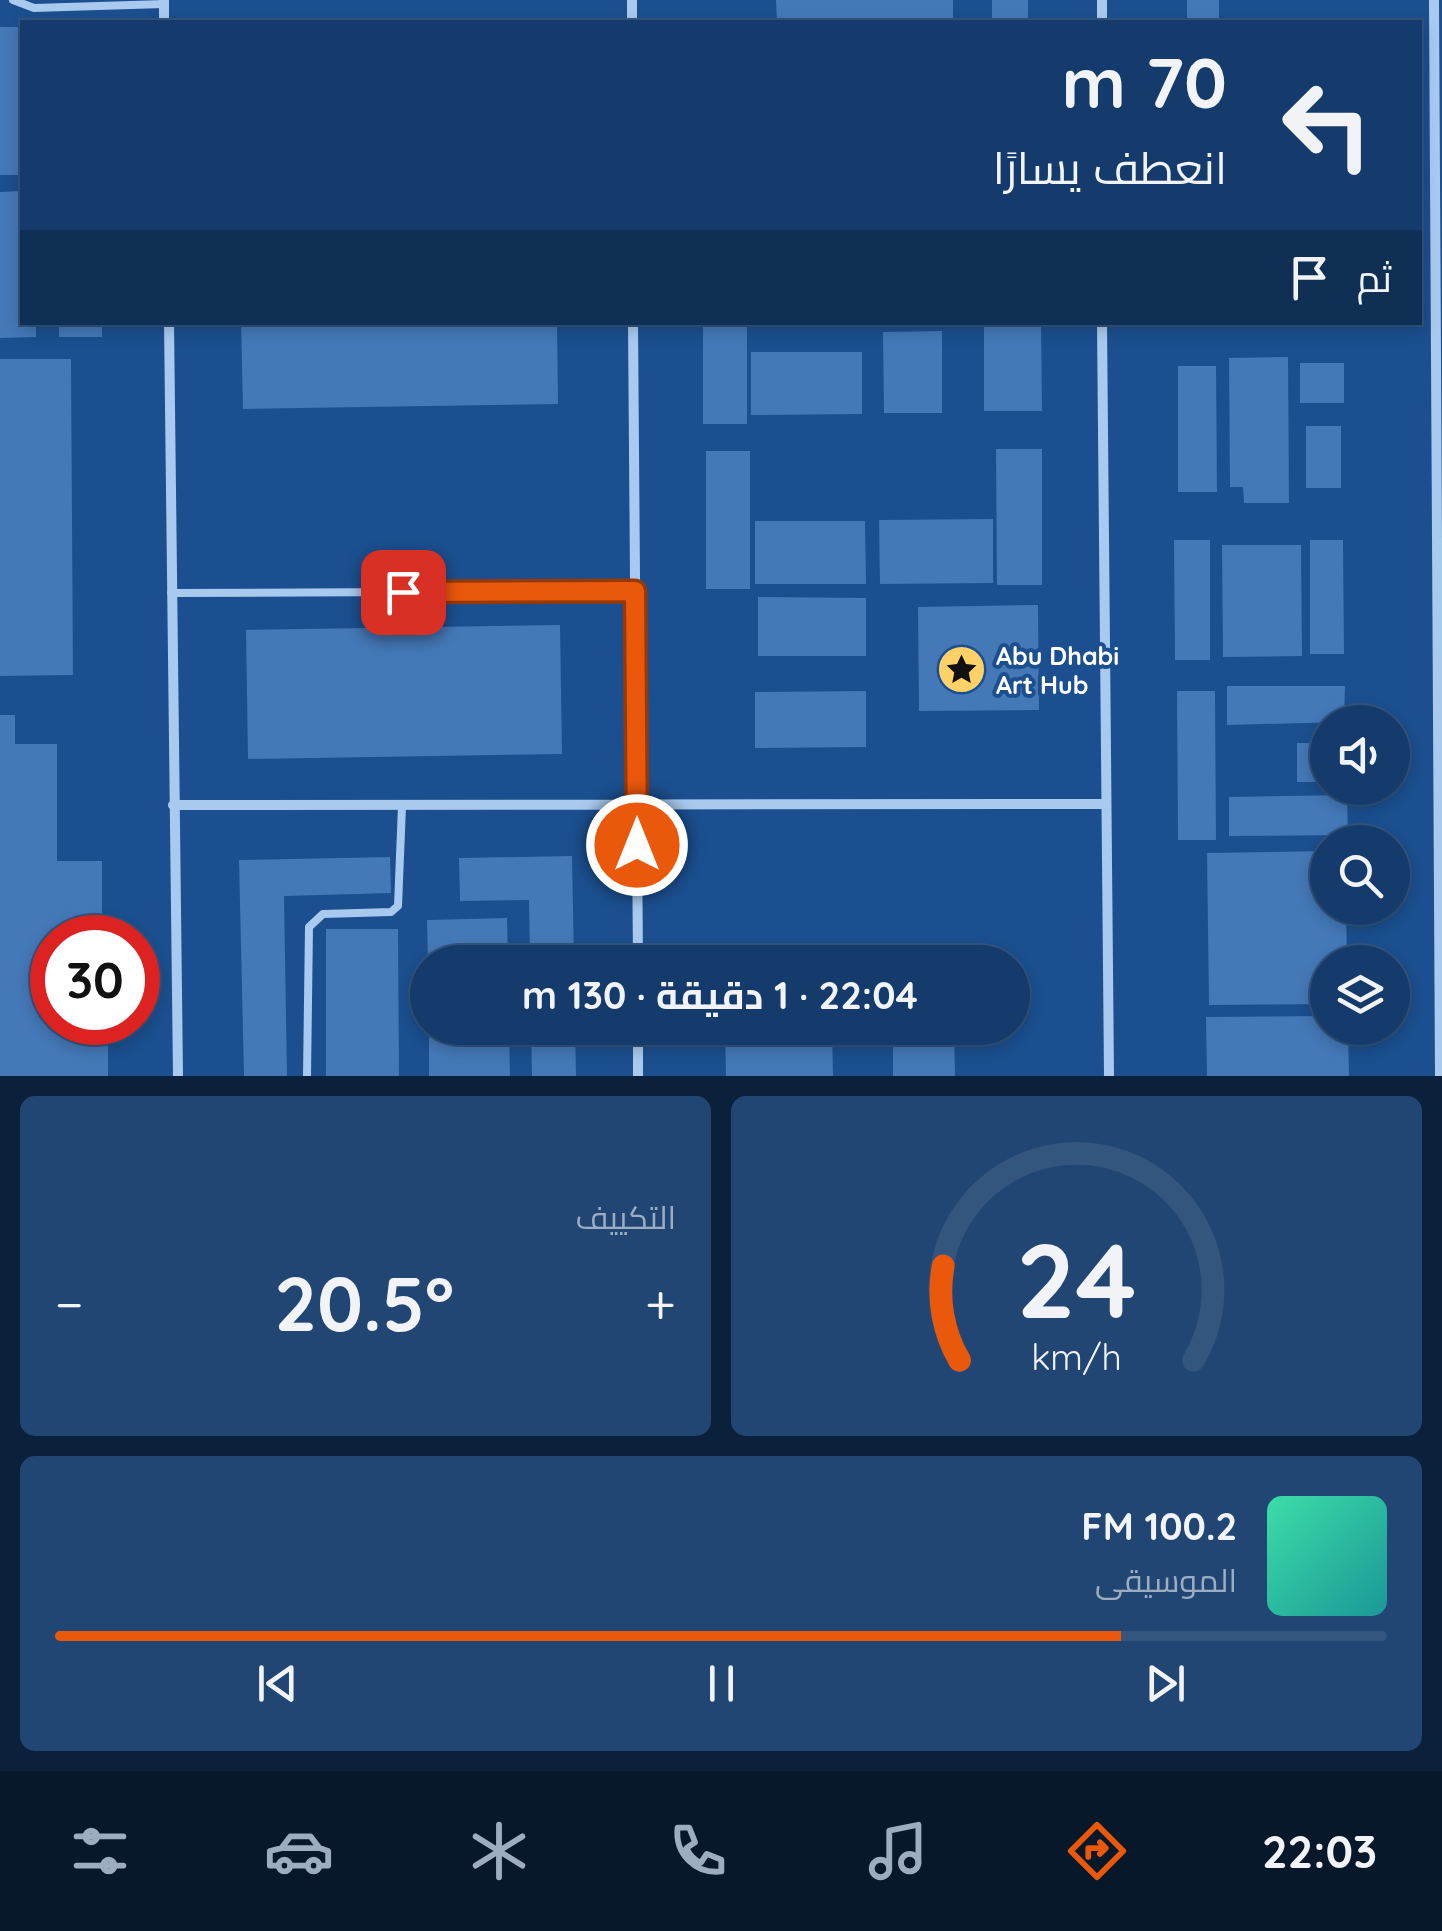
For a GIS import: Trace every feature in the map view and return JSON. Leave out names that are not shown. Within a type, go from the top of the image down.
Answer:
[{"type":"street","points":[[1434,0],[1439,169],[1440,1076]]},
{"type":"street","points":[[169,325],[178,1076]]},
{"type":"street","points":[[633,325],[638,945]]},
{"type":"street","points":[[1102,325],[1109,1076]]},
{"type":"street","points":[[173,805],[1106,804]]},
{"type":"street","points":[[638,1045],[638,1076]]},
{"type":"lane","points":[[14,0],[34,8],[164,2]]},
{"type":"lane","points":[[171,593],[635,591]]},
{"type":"lane","points":[[306,1076],[309,927],[322,914],[391,912],[398,906],[402,806]]},
{"type":"building","points":[[776,0],[953,0],[953,20],[777,20]]},
{"type":"building","points":[[992,0],[1028,0],[1028,20],[992,20]]},
{"type":"building","points":[[1187,0],[1219,0],[1219,20],[1187,20]]},
{"type":"building","points":[[0,27],[20,27],[20,175],[0,175]]},
{"type":"building","points":[[20,191],[20,325],[36,325],[36,337],[0,338],[0,192]]},
{"type":"building","points":[[59,325],[102,325],[102,337],[59,337]]},
{"type":"building","points":[[241,325],[557,325],[558,404],[243,409]]},
{"type":"building","points":[[703,325],[747,325],[747,424],[703,424]]},
{"type":"building","points":[[984,325],[1041,325],[1042,411],[984,411]]},
{"type":"building","points":[[942,331],[942,413],[884,413],[883,332]]},
{"type":"building","points":[[751,352],[862,352],[862,414],[751,415]]},
{"type":"building","points":[[1288,357],[1289,503],[1244,503],[1243,487],[1230,487],[1229,358]]},
{"type":"building","points":[[0,359],[71,359],[73,675],[0,676]]},
{"type":"building","points":[[1300,363],[1344,363],[1344,403],[1300,403]]},
{"type":"building","points":[[1178,366],[1216,366],[1217,492],[1178,492]]},
{"type":"building","points":[[1306,426],[1341,426],[1341,488],[1306,488]]},
{"type":"building","points":[[996,449],[1042,449],[1042,585],[997,585]]},
{"type":"building","points":[[706,451],[750,451],[750,589],[706,589]]},
{"type":"building","points":[[993,519],[993,583],[880,584],[879,520]]},
{"type":"building","points":[[755,521],[865,521],[866,584],[755,584]]},
{"type":"building","points":[[1174,540],[1210,540],[1210,660],[1175,660]]},
{"type":"building","points":[[1310,540],[1343,540],[1344,654],[1310,654]]},
{"type":"building","points":[[1222,545],[1301,545],[1302,656],[1223,657]]},
{"type":"building","points":[[758,597],[866,598],[866,656],[758,656]]},
{"type":"building","points":[[1038,605],[1039,710],[919,711],[918,607]]},
{"type":"building","points":[[560,625],[562,754],[248,759],[246,630]]},
{"type":"building","points":[[1227,686],[1345,686],[1344,705],[1310,705],[1310,723],[1227,725]]},
{"type":"building","points":[[866,691],[866,747],[755,748],[755,692]]},
{"type":"building","points":[[1177,691],[1215,691],[1216,840],[1178,840]]},
{"type":"building","points":[[0,715],[15,715],[15,744],[57,744],[57,861],[102,861],[102,915],[30,915],[30,1045],[108,1045],[108,1076],[0,1076]]},
{"type":"building","points":[[1297,743],[1310,743],[1310,782],[1297,782]]},
{"type":"building","points":[[1310,796],[1310,805],[1347,805],[1348,825],[1310,825],[1310,835],[1229,836],[1229,797]]},
{"type":"building","points":[[1310,851],[1310,925],[1346,925],[1347,945],[1310,945],[1310,1004],[1209,1005],[1207,853]]},
{"type":"building","points":[[572,856],[574,945],[530,945],[529,900],[460,901],[459,858]]},
{"type":"building","points":[[390,857],[391,893],[284,896],[287,1076],[244,1076],[239,860]]},
{"type":"building","points":[[507,918],[508,945],[428,945],[427,920]]},
{"type":"building","points":[[326,929],[398,929],[399,1076],[326,1076]]},
{"type":"building","points":[[1310,1016],[1310,1045],[1348,1045],[1349,1076],[1207,1076],[1206,1017]]},
{"type":"building","points":[[429,1045],[509,1045],[510,1076],[429,1076]]},
{"type":"building","points":[[531,1045],[575,1045],[576,1076],[532,1076]]},
{"type":"building","points":[[725,1045],[832,1045],[833,1076],[726,1076]]},
{"type":"building","points":[[893,1045],[954,1045],[955,1076],[893,1076]]},
{"type":"place","name":"Abu Dhabi Art Hub","points":[[961,670]]},
{"type":"route","points":[[403,592],[635,591],[637,845]]}]
